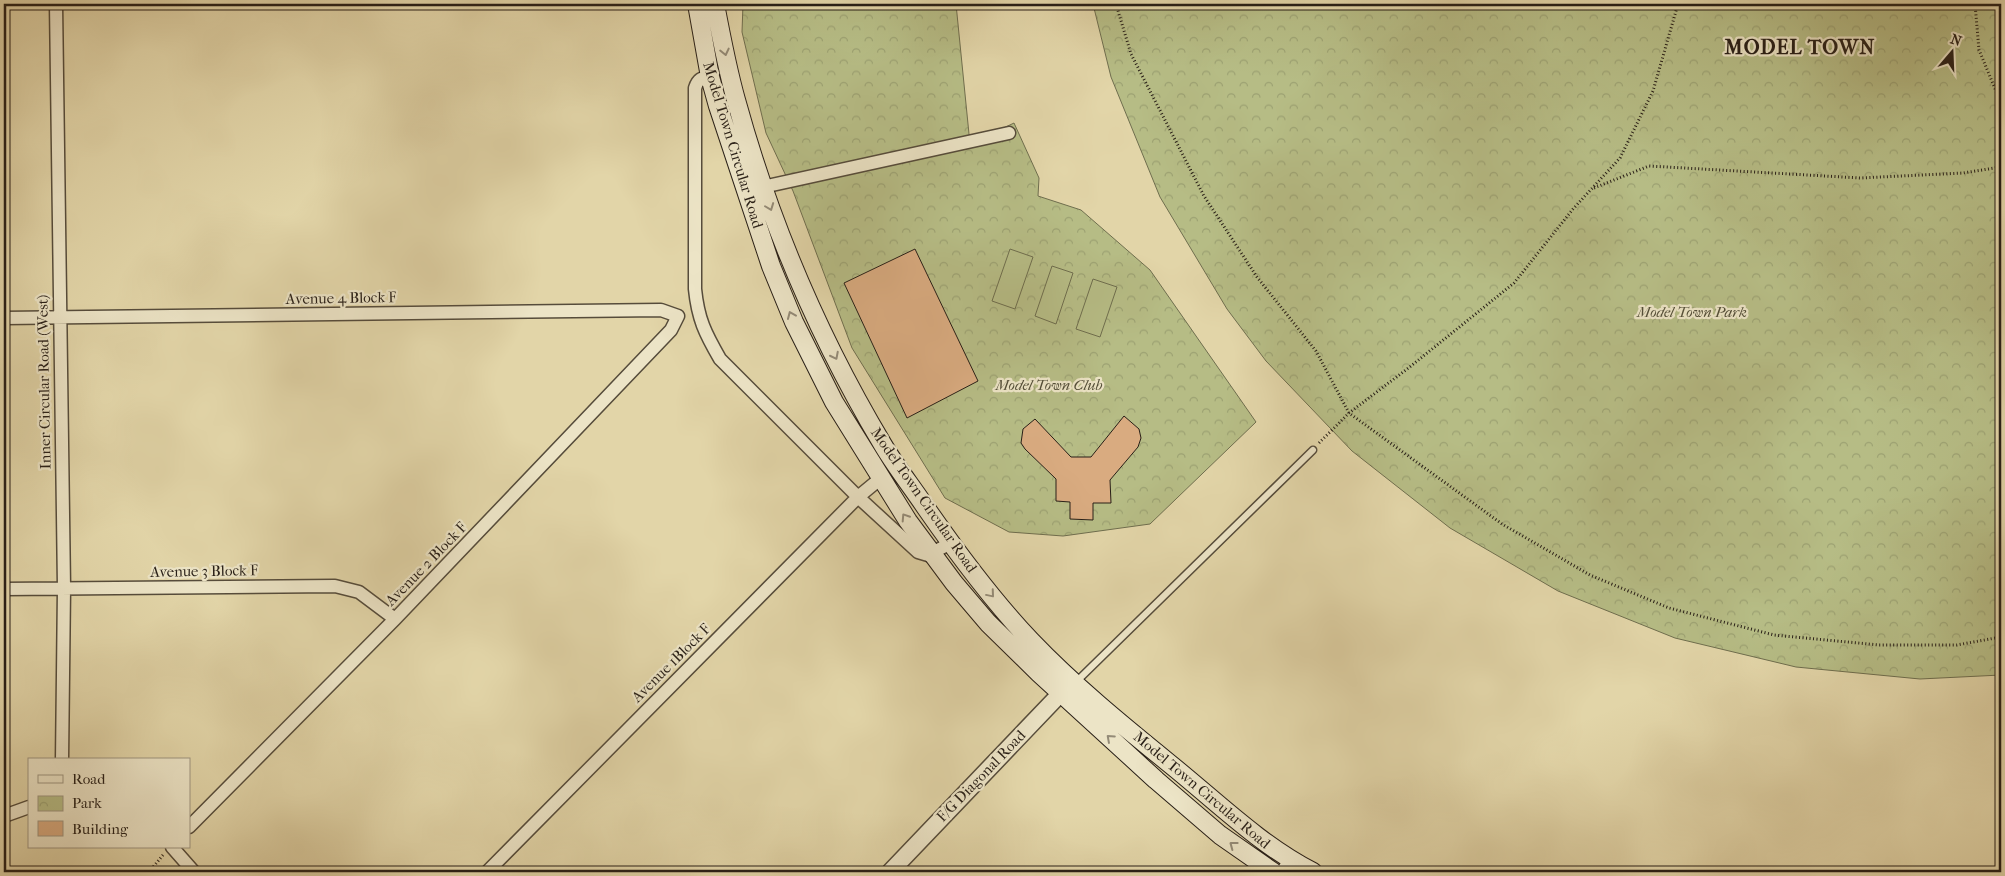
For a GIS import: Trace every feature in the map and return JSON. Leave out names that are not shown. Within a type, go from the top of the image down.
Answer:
[{"type":"main road","name":"Model Town Circular Road","points":[[698,4],[710,77],[770,266],[794,322],[834,402],[908,521],[954,583],[988,623],[1068,688],[1147,745],[1268,845],[1286,866],[1313,872]]},
{"type":"main road","name":"Model Town Circular Road","points":[[715,4],[735,98],[762,187],[817,319],[855,395],[884,447],[987,591],[1032,642],[1068,688],[1220,835],[1273,872]]},
{"type":"street","name":"Inner Circular Road (West)","points":[[56,4],[64,588],[62,758]]},
{"type":"street","points":[[710,77],[702,78],[697,82],[695,88],[695,289],[697,311],[705,333],[720,359],[858,497],[918,552],[924,555],[932,554],[952,543]]},
{"type":"street","points":[[762,187],[1009,133]]},
{"type":"street","name":"Avenue 4 Block F","points":[[4,318],[661,310],[678,316]]},
{"type":"street","points":[[678,316],[697,311]]},
{"type":"street","name":"Avenue 2 Block F","points":[[190,826],[395,620],[671,330],[678,316]]},
{"type":"street","name":"Avenue 1Block F","points":[[487,872],[858,497],[880,478]]},
{"type":"street","name":"Avenue 3 Block F","points":[[4,589],[335,586],[359,592],[395,620]]},
{"type":"street","name":"F/G Diagonal Road","points":[[890,872],[1068,688]]},
{"type":"street","points":[[4,816],[28,807]]},
{"type":"street","points":[[168,850],[194,872]]},
{"type":"lane","points":[[1068,688],[1313,450]]},
{"type":"path","points":[[1116,4],[1131,54],[1204,196],[1257,277],[1316,351],[1349,412],[1502,524],[1590,575],[1669,608],[1774,635],[1879,645],[1957,645],[2001,637]]},
{"type":"path","points":[[1313,450],[1349,412],[1411,366],[1514,283],[1573,209],[1620,158],[1653,91],[1678,4]]},
{"type":"path","points":[[1975,4],[1979,50],[2001,103]]},
{"type":"path","points":[[1591,189],[1649,166],[1860,178],[1963,173],[2001,167]]},
{"type":"path","points":[[149,872],[168,850]]},
{"type":"green space","name":"Model Town Club","points":[[743,4],[956,4],[970,144],[1014,123],[1039,178],[1038,196],[1081,210],[1150,270],[1256,422],[1150,524],[1063,536],[1009,532],[945,498],[852,348],[793,191],[766,133],[742,32]]},
{"type":"green space","name":"Model Town Park","points":[[1093,4],[2001,4],[2001,675],[1920,679],[1796,667],[1675,638],[1558,591],[1450,528],[1352,451],[1266,361],[1227,309],[1160,197],[1111,77]]},
{"type":"green space","points":[[1010,249],[1033,257],[1015,309],[992,301]]},
{"type":"green space","points":[[1052,266],[1073,273],[1056,324],[1035,316]]},
{"type":"green space","points":[[1093,279],[1117,287],[1100,337],[1076,329]]},
{"type":"building","points":[[915,249],[978,381],[907,418],[844,283]]},
{"type":"building","points":[[1124,416],[1139,429],[1141,438],[1138,447],[1110,480],[1111,503],[1093,503],[1093,520],[1070,519],[1070,502],[1056,501],[1056,479],[1021,443],[1023,429],[1035,419],[1071,457],[1091,457]]},
{"type":"district","name":"MODEL TOWN","points":[[1800,47]]}]
